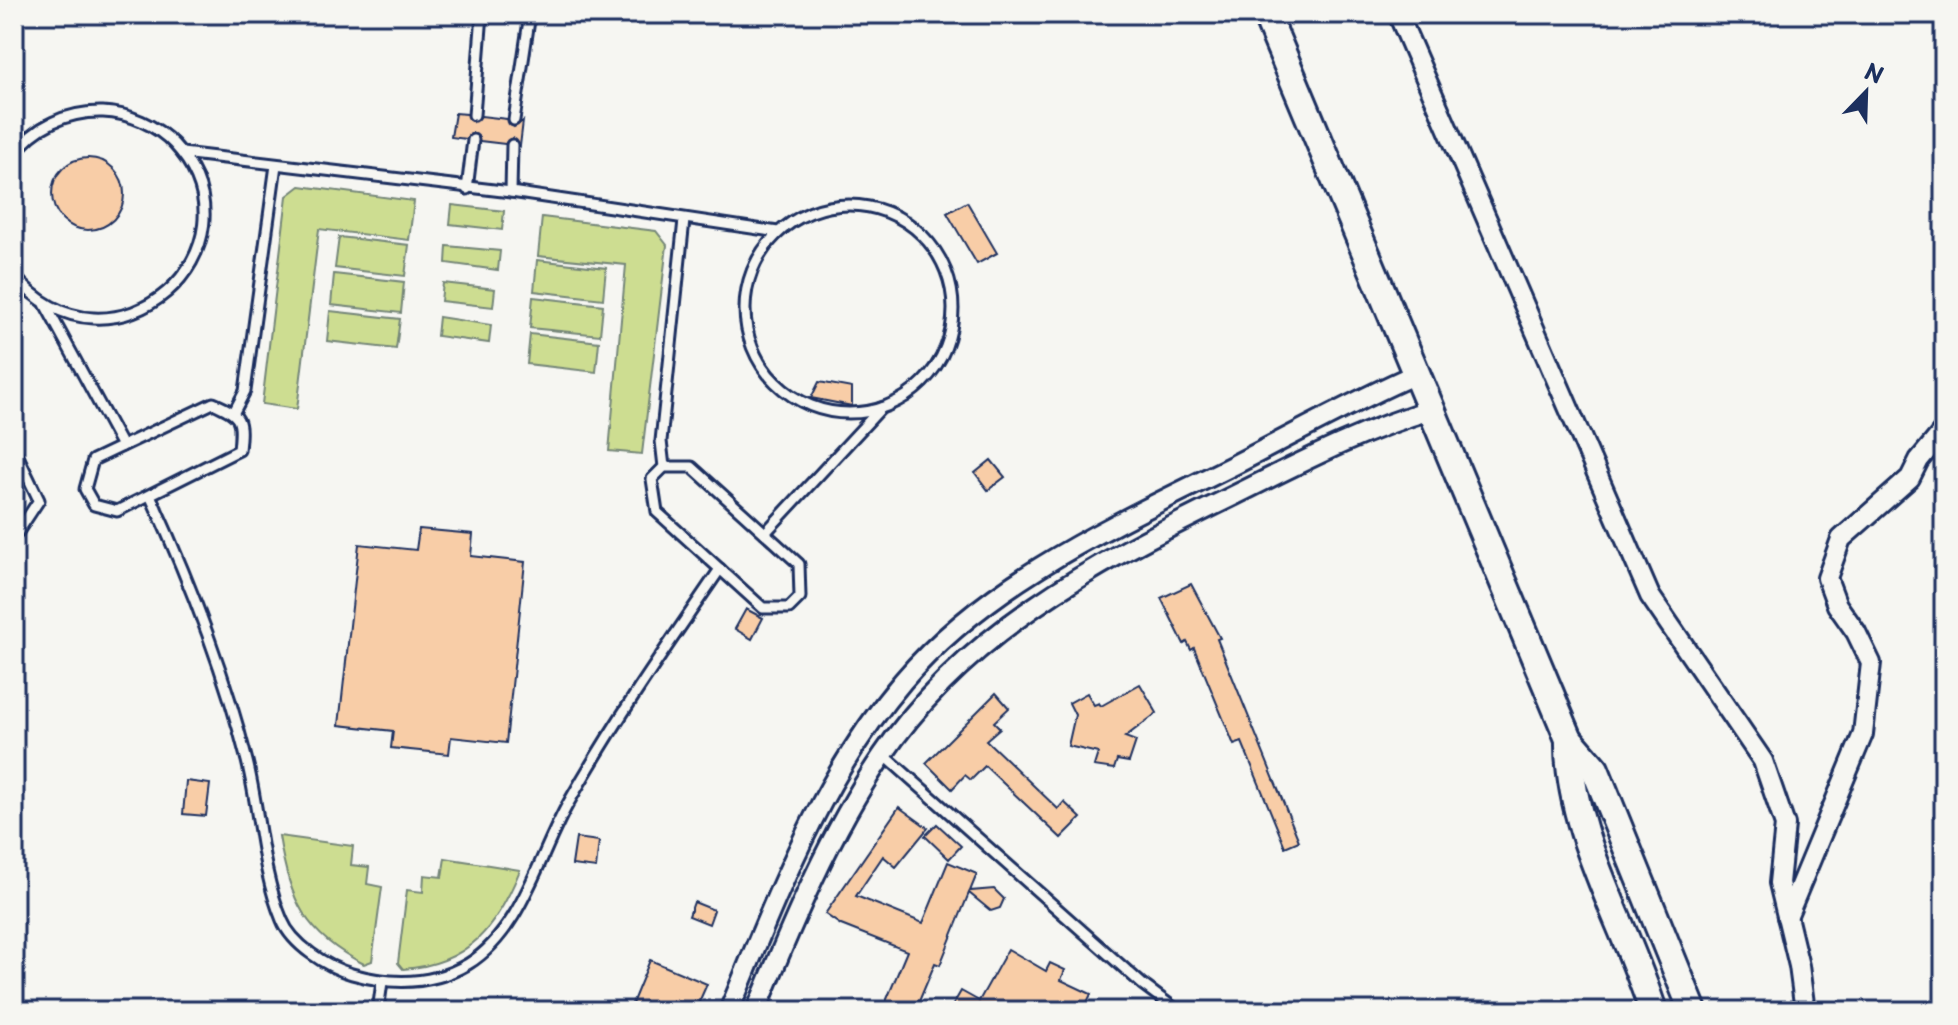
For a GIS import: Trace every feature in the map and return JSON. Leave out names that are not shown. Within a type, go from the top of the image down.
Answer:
[{"type":"main road","points":[[1266,14],[1569,739],[1595,769],[1693,1011]]},
{"type":"main road","points":[[1569,739],[1568,775],[1580,814],[1653,1011]]},
{"type":"street","points":[[1398,14],[1650,596],[1763,761],[1785,825],[1779,883],[1799,966],[1805,1011]]},
{"type":"street","points":[[729,1011],[800,842],[833,781],[903,681],[973,612],[1135,513],[1418,373]]},
{"type":"street","points":[[756,1011],[797,914],[883,754],[929,696],[974,652],[1058,589],[1150,536],[1342,441],[1433,409]]},
{"type":"street","points":[[1787,917],[1863,734],[1871,663],[1856,632],[1837,605],[1827,578],[1841,539],[1910,478],[1919,460],[1944,430]]},
{"type":"lane","points":[[474,115],[482,14]]},
{"type":"lane","points":[[514,120],[530,14]]},
{"type":"lane","points":[[14,155],[44,127],[88,112],[131,117],[154,128],[182,153],[200,190],[202,229],[185,274],[170,292],[130,315],[109,319],[82,318],[45,304]]},
{"type":"lane","points":[[467,189],[473,140]]},
{"type":"lane","points":[[511,192],[512,145]]},
{"type":"lane","points":[[182,153],[511,192],[778,232]]},
{"type":"lane","points":[[234,412],[245,391],[276,165]]},
{"type":"lane","points":[[765,533],[881,408],[920,385],[936,368],[948,343],[953,303],[943,265],[932,246],[904,221],[859,206],[819,209],[778,232],[756,262],[745,301],[751,345],[764,368],[795,398],[816,408],[859,412],[881,408]]},
{"type":"lane","points":[[664,467],[661,441],[684,220]]},
{"type":"lane","points":[[14,275],[45,304],[122,446]]},
{"type":"lane","points":[[213,403],[234,412],[241,426],[239,450],[117,511],[94,505],[85,489],[93,460],[122,446],[213,403]]},
{"type":"lane","points":[[14,448],[39,500],[14,538]]},
{"type":"lane","points":[[664,467],[692,467],[799,564],[800,597],[789,608],[763,608],[657,512],[652,479],[664,467]]},
{"type":"lane","points":[[150,495],[188,578],[247,762],[260,839],[282,923],[305,948],[339,970],[382,982],[410,982],[440,976],[469,963],[503,934],[569,802],[720,569]]},
{"type":"lane","points":[[883,754],[1142,984],[1178,1011]]},
{"type":"lane","points":[[378,1011],[382,982]]},
{"type":"green space","points":[[300,186],[414,201],[409,240],[319,229],[297,409],[262,404],[287,196]]},
{"type":"green space","points":[[452,205],[504,211],[502,230],[450,224]]},
{"type":"green space","points":[[542,217],[656,231],[667,245],[642,454],[609,451],[626,265],[538,256]]},
{"type":"green space","points":[[339,237],[409,245],[405,276],[335,268]]},
{"type":"green space","points":[[447,246],[500,251],[498,270],[446,263]]},
{"type":"green space","points":[[537,260],[606,268],[603,299],[534,291]]},
{"type":"green space","points":[[334,274],[404,282],[401,313],[331,305]]},
{"type":"green space","points":[[443,283],[495,289],[493,307],[441,301]]},
{"type":"green space","points":[[533,297],[603,305],[600,335],[530,328]]},
{"type":"green space","points":[[330,311],[400,319],[396,349],[327,341]]},
{"type":"green space","points":[[439,317],[491,325],[489,343],[437,336]]},
{"type":"green space","points":[[530,334],[599,342],[596,372],[527,364]]},
{"type":"green space","points":[[279,836],[353,846],[351,865],[369,867],[367,884],[382,887],[372,961],[364,964],[344,953],[327,941],[303,913],[288,878]]},
{"type":"green space","points":[[445,858],[520,870],[501,909],[478,939],[446,959],[403,969],[398,963],[407,890],[423,892],[424,875],[442,877]]},
{"type":"building","points":[[455,113],[467,114],[473,122],[481,116],[507,119],[514,127],[523,121],[520,146],[513,138],[505,144],[480,141],[473,133],[466,139],[451,137]]},
{"type":"building","points":[[88,158],[108,164],[118,174],[124,194],[118,214],[108,224],[88,230],[68,224],[58,214],[52,194],[58,174],[68,164]]},
{"type":"building","points":[[967,202],[997,253],[977,264],[947,213]]},
{"type":"building","points":[[819,382],[852,388],[852,406],[811,398]]},
{"type":"building","points":[[991,460],[1005,477],[988,490],[975,473]]},
{"type":"building","points":[[419,529],[473,534],[471,556],[525,562],[506,743],[451,737],[449,754],[391,748],[393,731],[339,725],[359,544],[416,550]]},
{"type":"building","points":[[1191,584],[1220,638],[1217,639],[1299,841],[1285,847],[1242,742],[1234,745],[1194,648],[1191,650],[1187,642],[1184,644],[1161,598]]},
{"type":"building","points":[[746,609],[763,618],[752,639],[735,629]]},
{"type":"building","points":[[1140,684],[1157,713],[1125,737],[1136,741],[1129,762],[1117,760],[1114,769],[1094,766],[1098,753],[1068,746],[1075,715],[1069,703],[1087,693],[1094,705],[1099,703],[1101,706]]},
{"type":"building","points":[[996,693],[1009,708],[994,722],[1000,728],[986,740],[1058,809],[1064,802],[1081,818],[1061,838],[985,766],[971,780],[965,775],[952,789],[926,763]]},
{"type":"building","points":[[186,781],[210,784],[206,816],[183,814]]},
{"type":"building","points":[[899,807],[928,828],[896,867],[883,856],[856,896],[923,923],[948,862],[977,874],[970,891],[994,889],[1004,899],[1000,908],[991,911],[969,893],[940,965],[935,963],[915,1011],[882,1011],[907,951],[841,925],[825,914]]},
{"type":"building","points":[[937,824],[961,846],[949,859],[925,836]]},
{"type":"building","points":[[576,838],[599,841],[596,868],[572,865]]},
{"type":"building","points":[[694,902],[714,910],[709,924],[689,916]]},
{"type":"building","points":[[1008,949],[1046,971],[1050,963],[1065,970],[1061,980],[1091,994],[1083,1011],[963,1011],[953,1005],[961,991],[979,1001]]},
{"type":"building","points":[[650,960],[707,984],[695,1011],[629,1011]]}]
